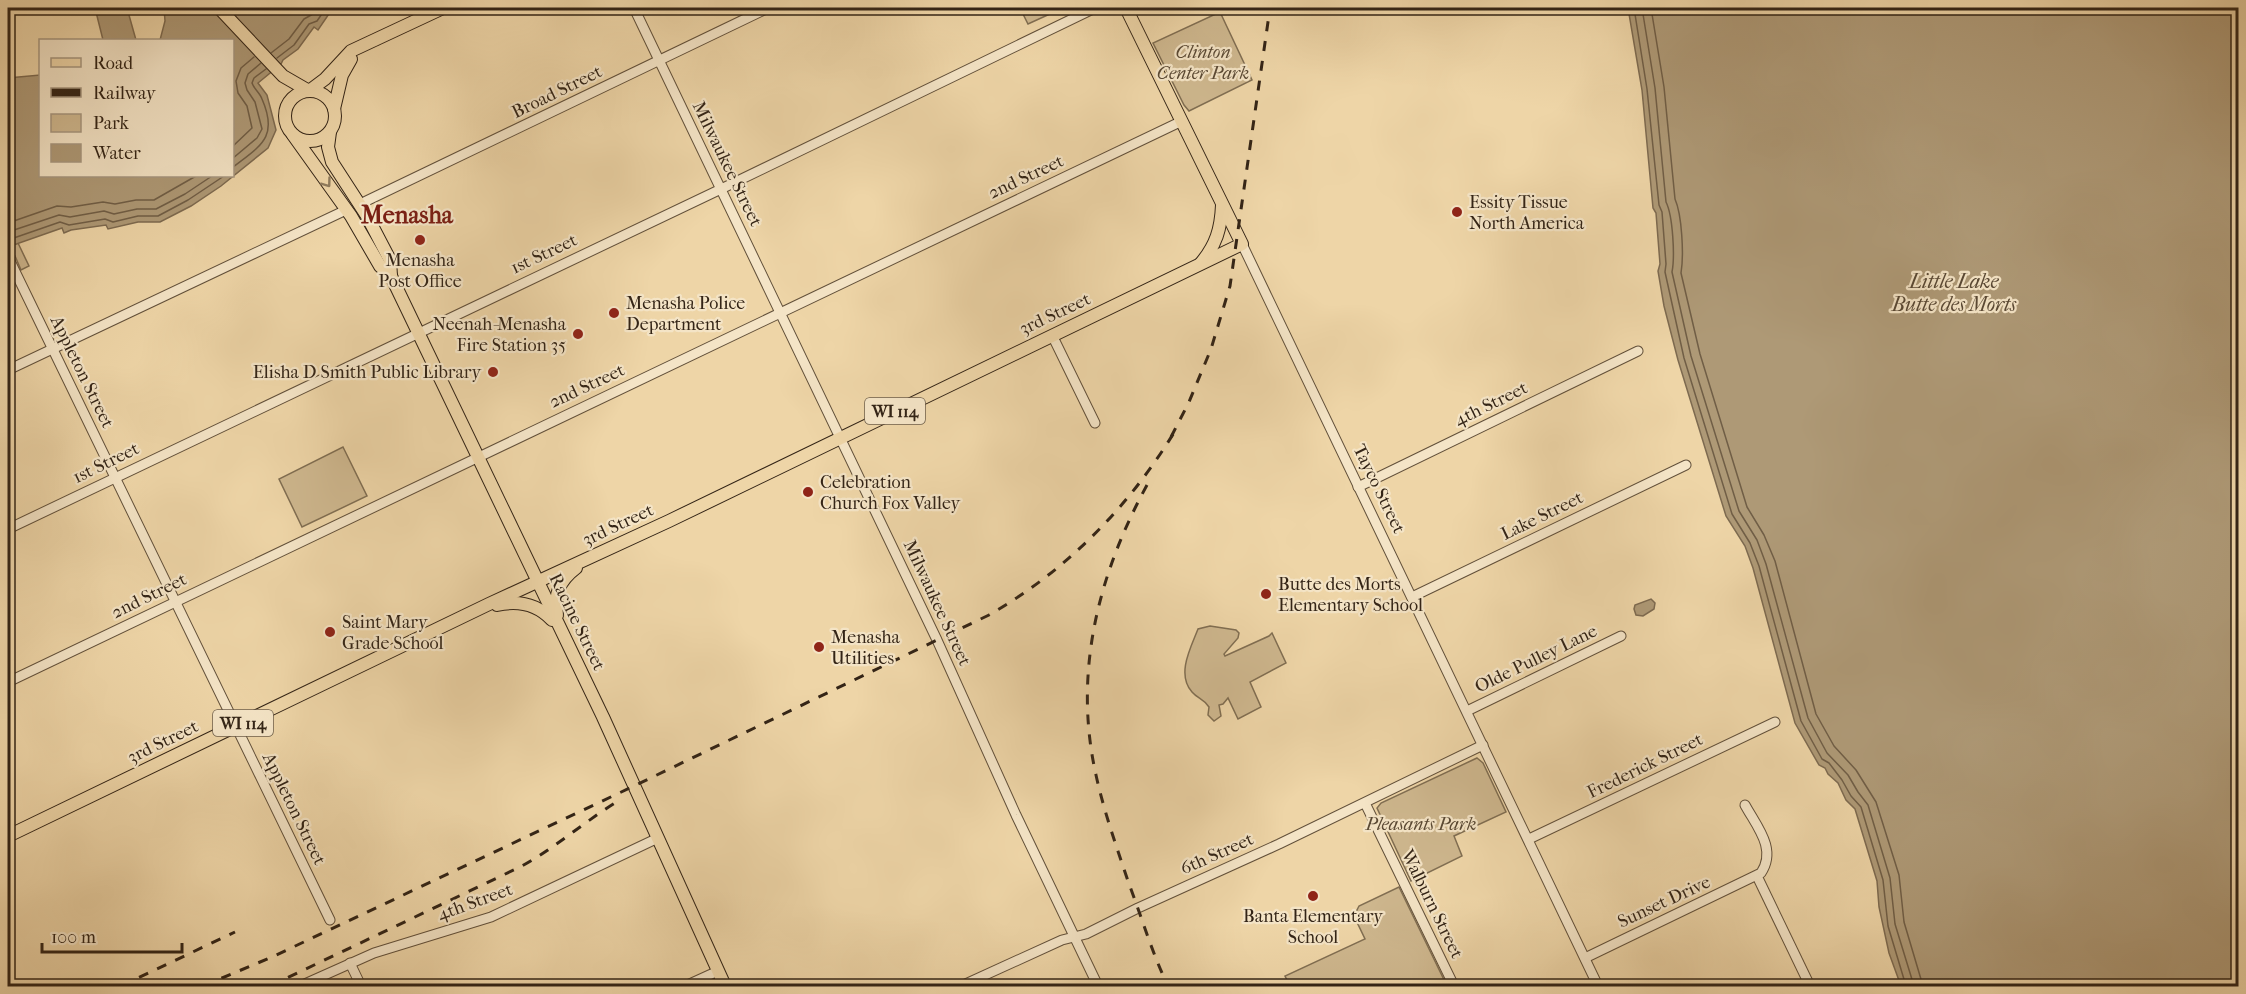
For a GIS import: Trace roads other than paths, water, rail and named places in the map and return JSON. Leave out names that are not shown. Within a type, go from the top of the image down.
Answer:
[{"type":"main road","points":[[219,8],[283,76],[309,91],[325,95],[334,109]]},
{"type":"main road","points":[[288,104],[294,97],[309,91],[325,79],[351,51],[443,8]]},
{"type":"main road","name":"Tayco Street","points":[[1126,8],[1242,244]]},
{"type":"main road","points":[[283,76],[288,104],[285,120],[293,135],[308,141],[324,137],[334,125],[334,109],[342,75],[359,48]]},
{"type":"main road","name":"Racine Street","points":[[330,132],[329,156],[360,204],[390,260],[391,276]]},
{"type":"main road","name":"Racine Street","points":[[293,135],[346,210],[380,266],[391,276],[561,630],[725,987]]},
{"type":"main road","points":[[1198,266],[1216,243],[1222,220],[1222,204]]},
{"type":"main road","name":"3rd Street","points":[[8,836],[1242,244]]},
{"type":"main road","points":[[561,630],[556,610],[557,591],[566,577],[592,557]]},
{"type":"main road","points":[[478,609],[510,602],[524,603],[541,610],[561,630]]},
{"type":"street","name":"Milwaukee Street","points":[[634,8],[937,640],[1016,815],[1098,987]]},
{"type":"street","name":"Broad Street","points":[[360,204],[768,8]]},
{"type":"street","name":"1st Street","points":[[8,529],[1095,8]]},
{"type":"street","name":"2nd Street","points":[[8,682],[1182,121]]},
{"type":"street","points":[[8,370],[346,210]]},
{"type":"street","name":"Tayco Street","points":[[1242,244],[1598,987]]},
{"type":"street","name":"Appleton Street","points":[[9,259],[330,920]]},
{"type":"street","points":[[1052,335],[1095,423]]},
{"type":"street","name":"4th Street","points":[[1358,487],[1638,351]]},
{"type":"street","name":"Lake Street","points":[[1412,597],[1686,465]]},
{"type":"street","name":"Olde Pulley Lane","points":[[1467,711],[1621,636]]},
{"type":"street","name":"Frederick Street","points":[[1529,839],[1775,722]]},
{"type":"street","name":"6th Street","points":[[961,987],[1062,939],[1086,934],[1483,745]]},
{"type":"street","name":"Walburn Street","points":[[1365,803],[1454,987]]},
{"type":"street","points":[[1745,805],[1768,851],[1767,864],[1757,876],[1810,987]]},
{"type":"street","name":"4th Street","points":[[300,987],[374,952],[491,916],[658,838]]},
{"type":"street","name":"Sunset Drive","points":[[1585,958],[1757,876]]},
{"type":"street","points":[[350,963],[361,987]]},
{"type":"street","points":[[684,987],[718,971]]},
{"type":"water","points":[[95,8],[127,8],[136,39],[103,39]]},
{"type":"water","points":[[164,8],[333,8],[318,30],[314,27],[298,49],[258,83],[267,95],[276,130],[268,148],[234,175],[234,39],[160,39],[165,21]]},
{"type":"water","name":"Little Lake Butte des Morts","points":[[1628,8],[2238,8],[2238,986],[1901,986],[1889,953],[1879,907],[1877,881],[1855,809],[1846,800],[1838,783],[1825,768],[1819,765],[1795,723],[1753,568],[1745,546],[1726,516],[1678,360],[1664,306],[1658,271],[1660,264],[1656,213],[1653,208],[1642,90]]},
{"type":"water","points":[[39,75],[39,177],[232,177],[191,206],[160,222],[138,222],[108,229],[106,225],[64,233],[62,228],[8,247],[8,78]]},
{"type":"water","points":[[1651,599],[1655,603],[1654,609],[1643,616],[1636,615],[1635,605]]},
{"type":"railway","points":[[1171,437],[1189,402],[1211,349],[1230,286],[1270,8]]},
{"type":"railway","points":[[203,986],[272,957],[989,615],[1044,578],[1094,535],[1137,486],[1175,431]]},
{"type":"railway","points":[[1147,485],[1115,554],[1103,589],[1094,625],[1087,699],[1090,737],[1103,803],[1129,884],[1168,986]]},
{"type":"railway","points":[[270,986],[520,867],[618,801]]},
{"type":"railway","points":[[121,986],[235,932]]},
{"type":"place","name":"Essity Tissue North America","points":[[1457,212]]},
{"type":"place","name":"Menasha Post Office","points":[[420,240]]},
{"type":"place","name":"Menasha Police Department","points":[[614,313]]},
{"type":"place","name":"Neenah-Menasha Fire Station 35","points":[[578,334]]},
{"type":"place","name":"Elisha D Smith Public Library","points":[[493,372]]},
{"type":"place","name":"Celebration Church Fox Valley","points":[[808,492]]},
{"type":"place","name":"Butte des Morts Elementary School","points":[[1266,594]]},
{"type":"place","name":"Saint Mary Grade School","points":[[330,632]]},
{"type":"place","name":"Menasha Utilities","points":[[819,647]]},
{"type":"place","name":"Banta Elementary School","points":[[1313,896]]},
{"type":"district","name":"Menasha","points":[[407,215]]},
{"type":"park label","name":"Clinton Center Park","points":[[1203,62]]},
{"type":"park label","name":"Pleasants Park","points":[[1421,824]]}]
